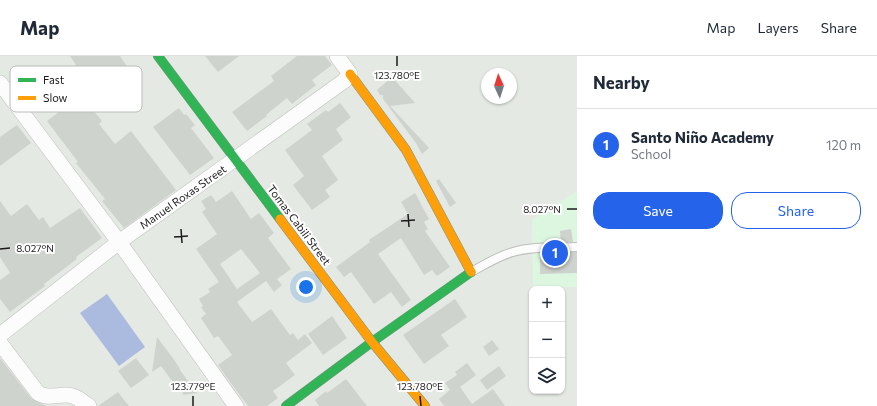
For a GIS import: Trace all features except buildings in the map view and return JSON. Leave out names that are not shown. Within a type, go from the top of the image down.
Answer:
[{"type":"street","name":"Tomas Cabili Street","points":[[158,56],[372,342],[425,406]]},
{"type":"street","points":[[286,406],[372,342],[471,272],[406,150],[337,56]]},
{"type":"street","name":"Manuel Roxas Street","points":[[0,335],[119,242],[344,81],[350,74]]},
{"type":"street","points":[[0,83],[10,96]]},
{"type":"street","points":[[22,112],[119,242],[236,406]]},
{"type":"street","points":[[0,342],[38,393],[44,397],[64,395],[75,397],[88,406]]},
{"type":"lane","points":[[471,272],[512,252],[533,248],[577,247]]},
{"type":"shaded area","points":[[577,191],[577,287],[533,286],[532,220]]},
{"type":"shaded area","points":[[107,294],[145,347],[119,366],[80,313]]},
{"type":"traffic: fast","points":[[158,56],[280,219]]},
{"type":"traffic: fast","points":[[286,406],[372,342],[471,272]]},
{"type":"traffic: slow","points":[[350,74],[406,150],[471,272]]},
{"type":"traffic: slow","points":[[280,219],[372,342],[425,406]]},
{"type":"place","name":"Santo Niño Academy","points":[[555,253]]}]
